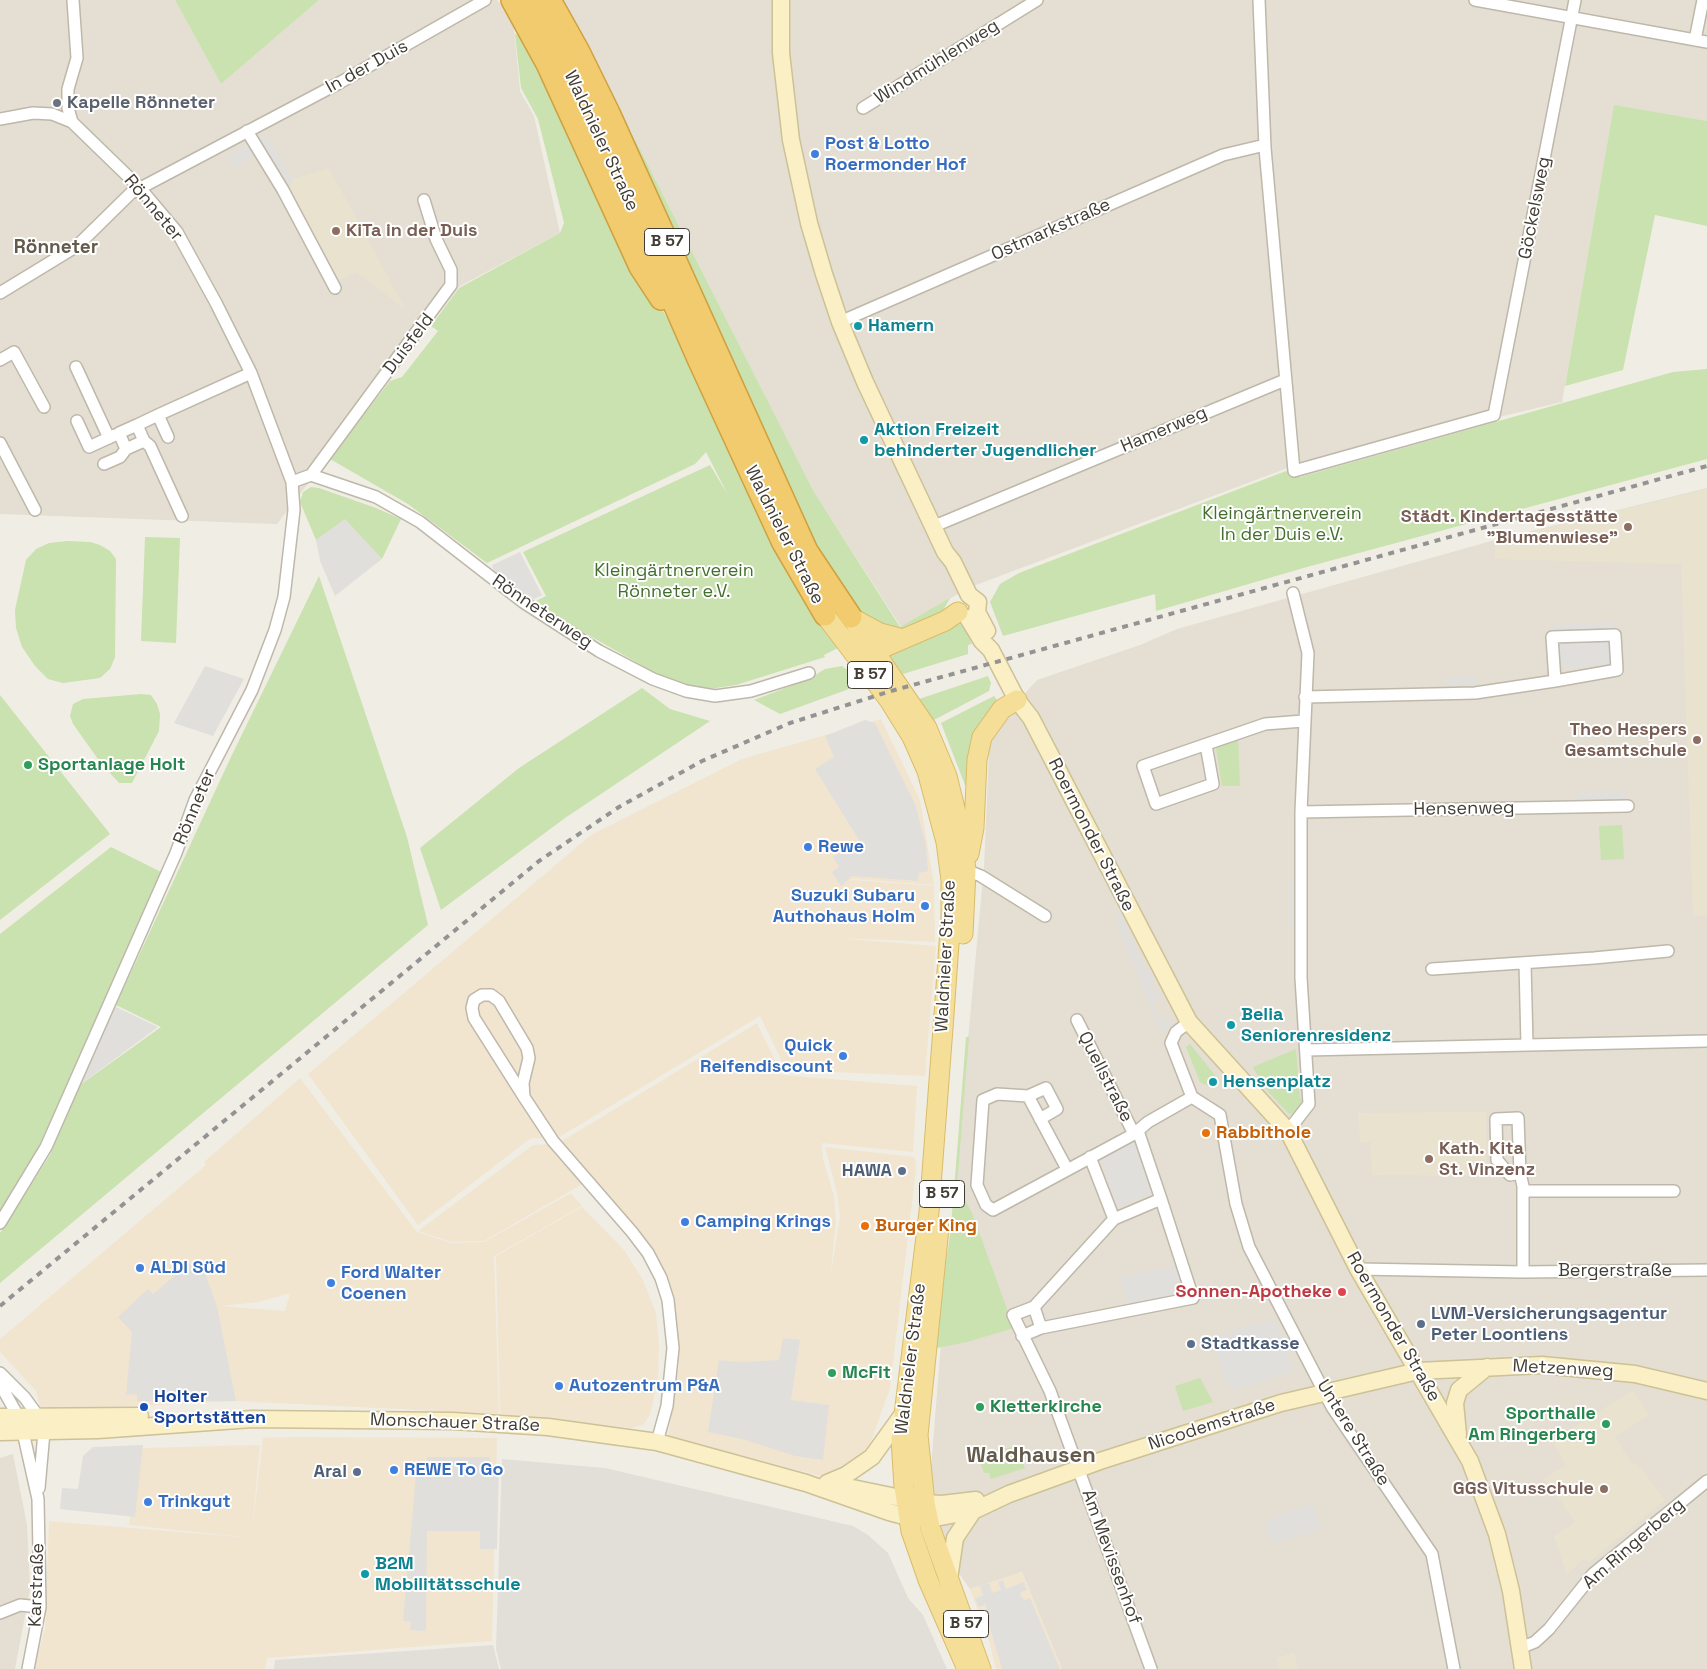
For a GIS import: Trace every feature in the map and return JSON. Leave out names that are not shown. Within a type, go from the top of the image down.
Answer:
[{"type":"highway","points":[[512,0],[547,64],[640,266],[699,361]]},
{"type":"highway","name":"Waldnieler Straße","points":[[530,0],[560,52],[595,124],[699,361],[783,543],[825,615]]},
{"type":"highway","name":"Waldnieler Straße","points":[[550,0],[578,50],[608,113],[807,551],[851,617]]},
{"type":"main road","name":"Roermonder Straße","points":[[781,0],[781,53],[790,140],[809,223],[840,322],[945,552],[953,582],[966,607],[990,639],[991,650],[1017,700],[1031,718],[1189,1022],[1288,1131],[1358,1269],[1459,1440],[1470,1461],[1497,1534],[1511,1591],[1523,1669]]},
{"type":"main road","points":[[868,657],[945,621],[966,607]]},
{"type":"main road","name":"Waldnieler Straße","points":[[825,615],[868,657],[927,728],[947,776],[962,837],[966,870],[940,1218],[918,1435],[926,1510],[981,1669]]},
{"type":"main road","points":[[851,617],[880,633],[903,639]]},
{"type":"main road","name":"Waldnieler Straße","points":[[851,617],[889,700],[912,737],[927,771],[942,818],[951,880],[950,926],[928,1212],[901,1439],[907,1508],[918,1554],[967,1669]]},
{"type":"main road","points":[[966,870],[974,828],[977,760],[982,737],[1002,710],[1017,700]]},
{"type":"main road","name":"Metzenweg","points":[[1418,1371],[1542,1365],[1592,1368],[1635,1374],[1707,1390]]},
{"type":"main road","points":[[1459,1440],[1455,1403],[1459,1390],[1487,1367]]},
{"type":"main road","name":"Nicodemstraße","points":[[926,1510],[973,1511],[1009,1494],[1078,1469],[1280,1403],[1418,1371]]},
{"type":"main road","points":[[827,1483],[846,1475],[872,1457],[903,1414]]},
{"type":"main road","name":"Monschauer Straße","points":[[0,1432],[23,1432],[41,1424],[97,1418],[220,1415],[252,1419],[453,1420],[548,1427],[657,1442],[806,1483],[889,1512],[907,1508]]},
{"type":"main road","name":"Monschauer Straße","points":[[0,1417],[18,1416],[41,1424]]},
{"type":"main road","name":"Monschauer Straße","points":[[806,1483],[827,1483],[907,1508],[926,1510]]},
{"type":"main road","name":"Nicodemstraße","points":[[926,1510],[1009,1494]]},
{"type":"main road","points":[[949,1579],[955,1538],[973,1511]]},
{"type":"street","points":[[72,122],[68,108],[68,89],[77,58],[73,0]]},
{"type":"street","name":"In der Duis","points":[[0,293],[77,246],[104,217],[131,193],[341,82],[485,0]]},
{"type":"street","name":"Windmühlenweg","points":[[863,108],[1037,0]]},
{"type":"street","points":[[1259,0],[1265,145],[1285,380]]},
{"type":"street","points":[[1475,0],[1707,42]]},
{"type":"street","name":"Göckelsweg","points":[[1285,380],[1294,471],[1494,415],[1575,0]]},
{"type":"street","points":[[1695,40],[1703,0]]},
{"type":"street","name":"Rönneter","points":[[0,119],[33,113],[52,114],[72,122],[140,188],[177,232],[216,303],[251,373],[292,482],[292,524],[284,597],[275,630],[252,690],[195,800],[176,853],[46,1147],[0,1223]]},
{"type":"street","points":[[247,131],[283,190],[335,288]]},
{"type":"street","name":"Ostmarkstraße","points":[[840,322],[1223,154],[1265,145]]},
{"type":"street","name":"Duisfeld","points":[[311,475],[451,285],[451,270],[436,239],[424,200]]},
{"type":"street","points":[[0,360],[14,352],[44,407]]},
{"type":"street","points":[[76,367],[114,435],[126,449]]},
{"type":"street","points":[[77,421],[89,447],[251,373]]},
{"type":"street","name":"Hamerweg","points":[[932,527],[1285,380]]},
{"type":"street","points":[[158,415],[168,437]]},
{"type":"street","points":[[137,424],[144,441],[150,446],[182,516]]},
{"type":"street","points":[[104,464],[120,457],[126,449],[144,441]]},
{"type":"street","points":[[0,443],[35,510]]},
{"type":"street","points":[[292,482],[311,475]]},
{"type":"street","name":"Rönneterweg","points":[[311,475],[376,497],[420,522],[523,602],[599,651],[653,679],[686,691],[715,696],[751,691],[809,673]]},
{"type":"street","points":[[1288,1131],[1309,1104],[1301,978],[1301,812],[1303,721],[1308,653],[1293,593]]},
{"type":"street","points":[[1305,697],[1475,693],[1554,682],[1617,670],[1615,635],[1552,637],[1554,682]]},
{"type":"street","points":[[1206,745],[1213,784],[1156,804],[1144,766],[1265,724],[1303,721]]},
{"type":"street","name":"Hensenweg","points":[[1301,812],[1628,806]]},
{"type":"street","name":"Waldnieler Straße","points":[[966,870],[981,876],[1045,916]]},
{"type":"street","points":[[1432,969],[1668,950]]},
{"type":"street","points":[[1525,963],[1527,1045]]},
{"type":"street","points":[[524,1097],[522,1083],[529,1058],[527,1048],[499,1001],[491,995],[482,995],[474,1000],[472,1008],[474,1018],[524,1097],[553,1141],[648,1253],[661,1278],[668,1300],[673,1348],[667,1406],[657,1442]]},
{"type":"street","name":"Quellstraße","points":[[1042,1328],[1193,1298],[1161,1199],[1136,1132],[1077,1020]]},
{"type":"street","points":[[1189,1022],[1176,1032],[1171,1043],[1192,1097]]},
{"type":"street","points":[[1306,1050],[1707,1041]]},
{"type":"street","name":"Quellstraße","points":[[1040,1119],[1057,1109],[1046,1088],[1028,1096],[997,1094],[983,1100],[976,1172],[977,1185],[986,1205],[992,1210],[1136,1132],[1148,1122],[1192,1097]]},
{"type":"street","points":[[1028,1096],[1067,1169]]},
{"type":"street","name":"Untere Straße","points":[[1192,1097],[1220,1115],[1236,1204],[1249,1247],[1332,1407],[1432,1554],[1454,1669]]},
{"type":"street","points":[[1520,1173],[1510,1174],[1497,1160],[1496,1119],[1518,1118],[1520,1173],[1523,1191],[1523,1272]]},
{"type":"street","points":[[1090,1157],[1114,1219],[1161,1199]]},
{"type":"street","points":[[1523,1191],[1674,1190]]},
{"type":"street","name":"Am Mevissenhof","points":[[1114,1219],[1034,1307],[1013,1315],[1050,1391],[1151,1669]]},
{"type":"street","name":"Bergerstraße","points":[[1358,1269],[1523,1272],[1707,1270]]},
{"type":"street","points":[[1022,1336],[1042,1328],[1034,1307]]},
{"type":"street","points":[[0,1373],[25,1398],[41,1424]]},
{"type":"street","name":"Karstraße","points":[[0,1384],[18,1416],[38,1499]]},
{"type":"street","name":"Karstraße","points":[[28,1669],[40,1607],[38,1499],[41,1424]]},
{"type":"street","name":"Am Ringerberg","points":[[1520,1648],[1535,1642],[1549,1629],[1593,1574],[1707,1481]]},
{"type":"street","points":[[0,1613],[20,1605],[40,1607]]},
{"type":"shaded area","name":"Rönneter","points":[[0,0],[175,0],[221,84],[319,0],[497,0],[513,18],[520,91],[534,116],[560,233],[460,286],[277,524],[0,514]]},
{"type":"shaded area","points":[[564,0],[1707,0],[1707,121],[1614,106],[1562,402],[1293,466],[968,588],[901,627],[814,492]]},
{"type":"shaded area","points":[[266,135],[293,179],[287,190],[254,142]]},
{"type":"shaded area","points":[[247,145],[254,156],[234,167],[227,156]]},
{"type":"shaded area","name":"KiTa in der Duis","points":[[329,168],[406,310],[356,272],[336,282],[287,190],[293,179]]},
{"type":"shaded area","points":[[1707,488],[1707,1669],[1062,1669],[1022,1572],[970,1589],[936,1541],[930,1480],[949,1244],[984,867],[990,732],[1037,680],[1140,645],[1177,629],[1495,540]]},
{"type":"shaded area","points":[[1707,489],[1707,916],[1693,915],[1681,564],[1495,559],[1495,541]]},
{"type":"shaded area","points":[[345,519],[382,559],[335,596],[320,561],[316,540]]},
{"type":"shaded area","points":[[520,552],[542,595],[530,601],[494,571],[492,565]]},
{"type":"shaded area","points":[[1615,622],[1616,629],[1551,632],[1551,625]]},
{"type":"shaded area","points":[[1610,641],[1611,665],[1558,668],[1557,644]]},
{"type":"shaded area","points":[[205,666],[244,679],[213,736],[174,723]]},
{"type":"shaded area","points":[[1476,676],[1476,685],[1445,686],[1445,677]]},
{"type":"shaded area","points":[[881,719],[920,800],[934,885],[853,879],[849,882],[853,880],[934,886],[935,942],[838,938],[936,946],[925,1076],[786,1070],[760,1016],[556,1139],[531,1138],[418,1225],[308,1074],[591,835],[742,759]]},
{"type":"shaded area","points":[[865,720],[875,723],[915,804],[926,845],[928,871],[919,873],[918,881],[852,876],[841,886],[832,872],[839,867],[833,857],[859,840],[815,769],[834,757],[825,736]]},
{"type":"shaded area","points":[[1628,791],[1628,799],[1573,802],[1577,793]]},
{"type":"shaded area","points":[[1289,882],[1297,882],[1296,925],[1289,925]]},
{"type":"shaded area","points":[[1122,915],[1147,972],[1150,971],[1154,981],[1151,983],[1154,990],[1157,989],[1161,998],[1153,1002],[1160,1021],[1169,1018],[1172,1026],[1160,1031],[1115,918]]},
{"type":"shaded area","points":[[114,1006],[158,1027],[81,1084]]},
{"type":"shaded area","points":[[757,1023],[782,1075],[917,1086],[913,1152],[822,1143],[823,1159],[834,1196],[836,1223],[830,1278],[840,1216],[837,1193],[825,1147],[915,1157],[916,1169],[890,1388],[867,1453],[835,1480],[668,1436],[679,1366],[677,1320],[672,1304],[663,1279],[586,1182],[484,1241],[451,1242],[418,1231],[533,1145],[556,1144]]},
{"type":"shaded area","points":[[300,1078],[417,1232],[451,1243],[484,1242],[571,1193],[582,1206],[494,1256],[499,1414],[236,1401],[41,1411],[36,1391],[0,1352],[0,1339],[206,1165],[204,1162]],"holes":[[[290,1293],[285,1311],[221,1306],[259,1302]]]},
{"type":"shaded area","name":"Kath. Kita St. Vinzenz","points":[[1486,1112],[1487,1176],[1372,1175],[1370,1142],[1360,1142],[1358,1113]]},
{"type":"shaded area","points":[[1135,1140],[1154,1193],[1118,1207],[1100,1158]]},
{"type":"shaded area","points":[[582,1207],[624,1250],[643,1280],[656,1313],[659,1344],[658,1380],[650,1415],[643,1425],[632,1428],[500,1414],[496,1256]]},
{"type":"shaded area","points":[[201,1262],[217,1306],[236,1401],[137,1401],[137,1394],[126,1395],[132,1332],[118,1317],[148,1289],[153,1294],[189,1264],[194,1267]]},
{"type":"shaded area","points":[[1176,1266],[1188,1296],[1130,1306],[1119,1277]]},
{"type":"shaded area","points":[[1276,1319],[1294,1371],[1232,1391],[1229,1384],[1225,1381],[1212,1336]]},
{"type":"shaded area","points":[[783,1338],[800,1340],[791,1400],[829,1405],[823,1460],[795,1456],[742,1439],[708,1432],[719,1360],[742,1362],[779,1360]]},
{"type":"shaded area","name":"GGS Vitusschule","points":[[1633,1390],[1649,1415],[1615,1437],[1632,1464],[1637,1463],[1665,1500],[1590,1562],[1583,1559],[1567,1575],[1554,1536],[1575,1522],[1544,1478],[1566,1465],[1552,1441]]},
{"type":"shaded area","points":[[263,1438],[497,1438],[492,1641],[267,1658],[265,1669],[34,1669],[45,1629],[49,1521],[251,1538],[129,1525],[140,1448],[260,1445],[252,1531]]},
{"type":"shaded area","points":[[143,1445],[135,1517],[60,1509],[62,1488],[78,1489],[83,1456],[93,1447]]},
{"type":"shaded area","points":[[13,1454],[27,1525],[30,1589],[15,1669],[0,1669],[0,1458]]},
{"type":"shaded area","points":[[427,1457],[490,1457],[490,1465],[499,1466],[497,1549],[480,1549],[480,1531],[427,1531],[426,1631],[410,1630],[411,1622],[403,1621],[417,1463],[426,1463]]},
{"type":"shaded area","points":[[502,1459],[605,1468],[853,1526],[868,1535],[888,1553],[908,1598],[923,1615],[947,1669],[501,1669],[496,1649]]},
{"type":"shaded area","points":[[1312,1503],[1321,1530],[1274,1543],[1270,1542],[1266,1521]]},
{"type":"shaded area","points":[[1022,1572],[1062,1669],[996,1669],[988,1637],[970,1589]]},
{"type":"shaded area","points":[[1003,1580],[1006,1589],[1024,1582],[1027,1590],[1020,1593],[1021,1596],[1024,1600],[1030,1598],[1060,1669],[1002,1669],[986,1614],[986,1604],[979,1607],[975,1599],[983,1595],[980,1586],[989,1583],[992,1593],[1001,1590],[998,1582]]},
{"type":"shaded area","points":[[493,1645],[499,1669],[274,1669],[275,1660]]},
{"type":"shaded area","points":[[1294,1652],[1298,1669],[1279,1669],[1277,1658]]},
{"type":"green space","points":[[175,0],[319,0],[221,84]]},
{"type":"green space","points":[[554,0],[564,0],[814,492],[900,627],[950,598],[941,614],[908,633],[868,622],[826,567]]},
{"type":"green space","name":"Kleingärtnerverein Rönneter e.V.","points":[[515,34],[519,35],[586,168],[698,376],[801,585],[838,648],[824,655],[825,657],[736,685],[709,689],[673,683],[532,603],[546,596],[523,552],[710,465],[728,495],[706,452],[695,464],[487,563],[408,504],[330,459],[390,381],[402,377],[438,331],[431,326],[459,288],[560,233],[564,223],[538,119],[521,88]]},
{"type":"green space","points":[[1614,105],[1707,121],[1707,226],[1655,215],[1623,370],[1565,386]]},
{"type":"green space","name":"Kleingärtnerverein In der Duis e.V.","points":[[1707,369],[1707,459],[1307,567],[1156,611],[1155,594],[1003,636],[990,602],[1000,584],[1019,573],[1286,471],[1300,477],[1673,372]]},
{"type":"green space","points":[[311,487],[319,488],[376,508],[401,519],[382,559],[345,520],[316,540],[300,502],[303,492]]},
{"type":"green space","points":[[145,537],[180,538],[176,643],[141,641]]},
{"type":"green space","points":[[68,541],[90,542],[100,545],[110,551],[116,559],[115,657],[110,669],[100,678],[63,683],[48,679],[35,666],[22,647],[16,628],[15,610],[26,560],[36,549],[49,543]]},
{"type":"green space","points":[[319,576],[407,837],[428,925],[0,1283],[0,1233],[50,1155],[80,1085],[161,1027],[116,1005],[230,759]]},
{"type":"green space","points":[[957,619],[966,631],[972,644],[968,645],[968,654],[903,674],[886,650]]},
{"type":"green space","points":[[842,666],[850,672],[860,685],[780,714],[754,700],[809,679],[825,669]]},
{"type":"green space","points":[[988,676],[991,683],[989,691],[932,721],[919,699]]},
{"type":"green space","points":[[642,688],[670,709],[710,721],[565,818],[441,910],[420,848],[519,768]]},
{"type":"green space","points":[[141,694],[151,695],[157,704],[160,714],[159,731],[132,783],[119,783],[100,762],[73,724],[70,716],[73,704],[83,699]]},
{"type":"green space","name":"Sportanlage Holt","points":[[0,695],[110,834],[0,920]]},
{"type":"green space","points":[[994,696],[1000,704],[968,786],[965,785],[941,723]]},
{"type":"green space","points":[[1238,739],[1240,786],[1222,786],[1216,748]]},
{"type":"green space","points":[[1622,825],[1624,859],[1601,860],[1599,826]]},
{"type":"green space","points":[[111,847],[163,873],[31,1163],[0,1214],[0,934]]},
{"type":"green space","points":[[966,1037],[969,1037],[957,1186],[972,1213],[1014,1328],[967,1342],[932,1349],[951,1229]]},
{"type":"green space","points":[[1190,1044],[1218,1079],[1212,1088],[1200,1082],[1186,1047]]},
{"type":"green space","name":"Hensenplatz","points":[[1296,1049],[1302,1104],[1297,1113],[1289,1114],[1264,1087],[1253,1067]]},
{"type":"green space","points":[[1200,1378],[1213,1402],[1183,1411],[1175,1386]]},
{"type":"green space","points":[[1013,1447],[1019,1452],[1025,1468],[991,1479],[989,1473],[984,1473],[979,1458],[990,1454],[992,1459],[997,1461],[1001,1458],[1000,1450]]},
{"type":"railway","points":[[0,1306],[539,861],[619,807],[702,761],[790,723],[891,691],[1707,466]]},
{"type":"place","name":"Kapelle Rönneter","points":[[57,103]]},
{"type":"place","name":"Post & Lotto Roermonder Hof","points":[[815,154]]},
{"type":"place","name":"KiTa in der Duis","points":[[336,231]]},
{"type":"place","name":"Hamern","points":[[858,326]]},
{"type":"place","name":"Aktion Freizeit behinderter Jugendlicher","points":[[864,440]]},
{"type":"place","name":"Städt. Kindertagesstätte \"Blumenwiese\"","points":[[1628,527]]},
{"type":"place","name":"Theo Hespers Gesamtschule","points":[[1697,740]]},
{"type":"place","name":"Sportanlage Holt","points":[[28,765]]},
{"type":"place","name":"Rewe","points":[[808,847]]},
{"type":"place","name":"Suzuki Subaru Authohaus Holm","points":[[925,906]]},
{"type":"place","name":"Belia Seniorenresidenz","points":[[1231,1025]]},
{"type":"place","name":"Quick Reifendiscount","points":[[843,1056]]},
{"type":"place","name":"Hensenplatz","points":[[1213,1082]]},
{"type":"place","name":"Rabbithole","points":[[1206,1133]]},
{"type":"place","name":"Kath. Kita St. Vinzenz","points":[[1429,1159]]},
{"type":"place","name":"HAWA","points":[[902,1171]]},
{"type":"place","name":"Camping Krings","points":[[685,1222]]},
{"type":"place","name":"Burger King","points":[[865,1226]]},
{"type":"place","name":"ALDI Süd","points":[[140,1268]]},
{"type":"place","name":"Ford Walter Coenen","points":[[331,1283]]},
{"type":"place","name":"Sonnen-Apotheke","points":[[1342,1292]]},
{"type":"place","name":"LVM-Versicherungsagentur Peter Loontiens","points":[[1421,1324]]},
{"type":"place","name":"Stadtkasse","points":[[1191,1344]]},
{"type":"place","name":"McFit","points":[[832,1373]]},
{"type":"place","name":"Autozentrum P&A","points":[[559,1386]]},
{"type":"place","name":"Holter Sportstätten","points":[[144,1407]]},
{"type":"place","name":"Kletterkirche","points":[[980,1407]]},
{"type":"place","name":"Sporthalle Am Ringerberg","points":[[1606,1424]]},
{"type":"place","name":"REWE To Go","points":[[394,1470]]},
{"type":"place","name":"Aral","points":[[357,1472]]},
{"type":"place","name":"GGS Vitusschule","points":[[1604,1489]]},
{"type":"place","name":"Trinkgut","points":[[148,1502]]},
{"type":"place","name":"B2M Mobilitätsschule","points":[[365,1574]]},
{"type":"district","name":"Rönneter","points":[[56,248]]},
{"type":"district","name":"Waldhausen","points":[[1031,1456]]}]
